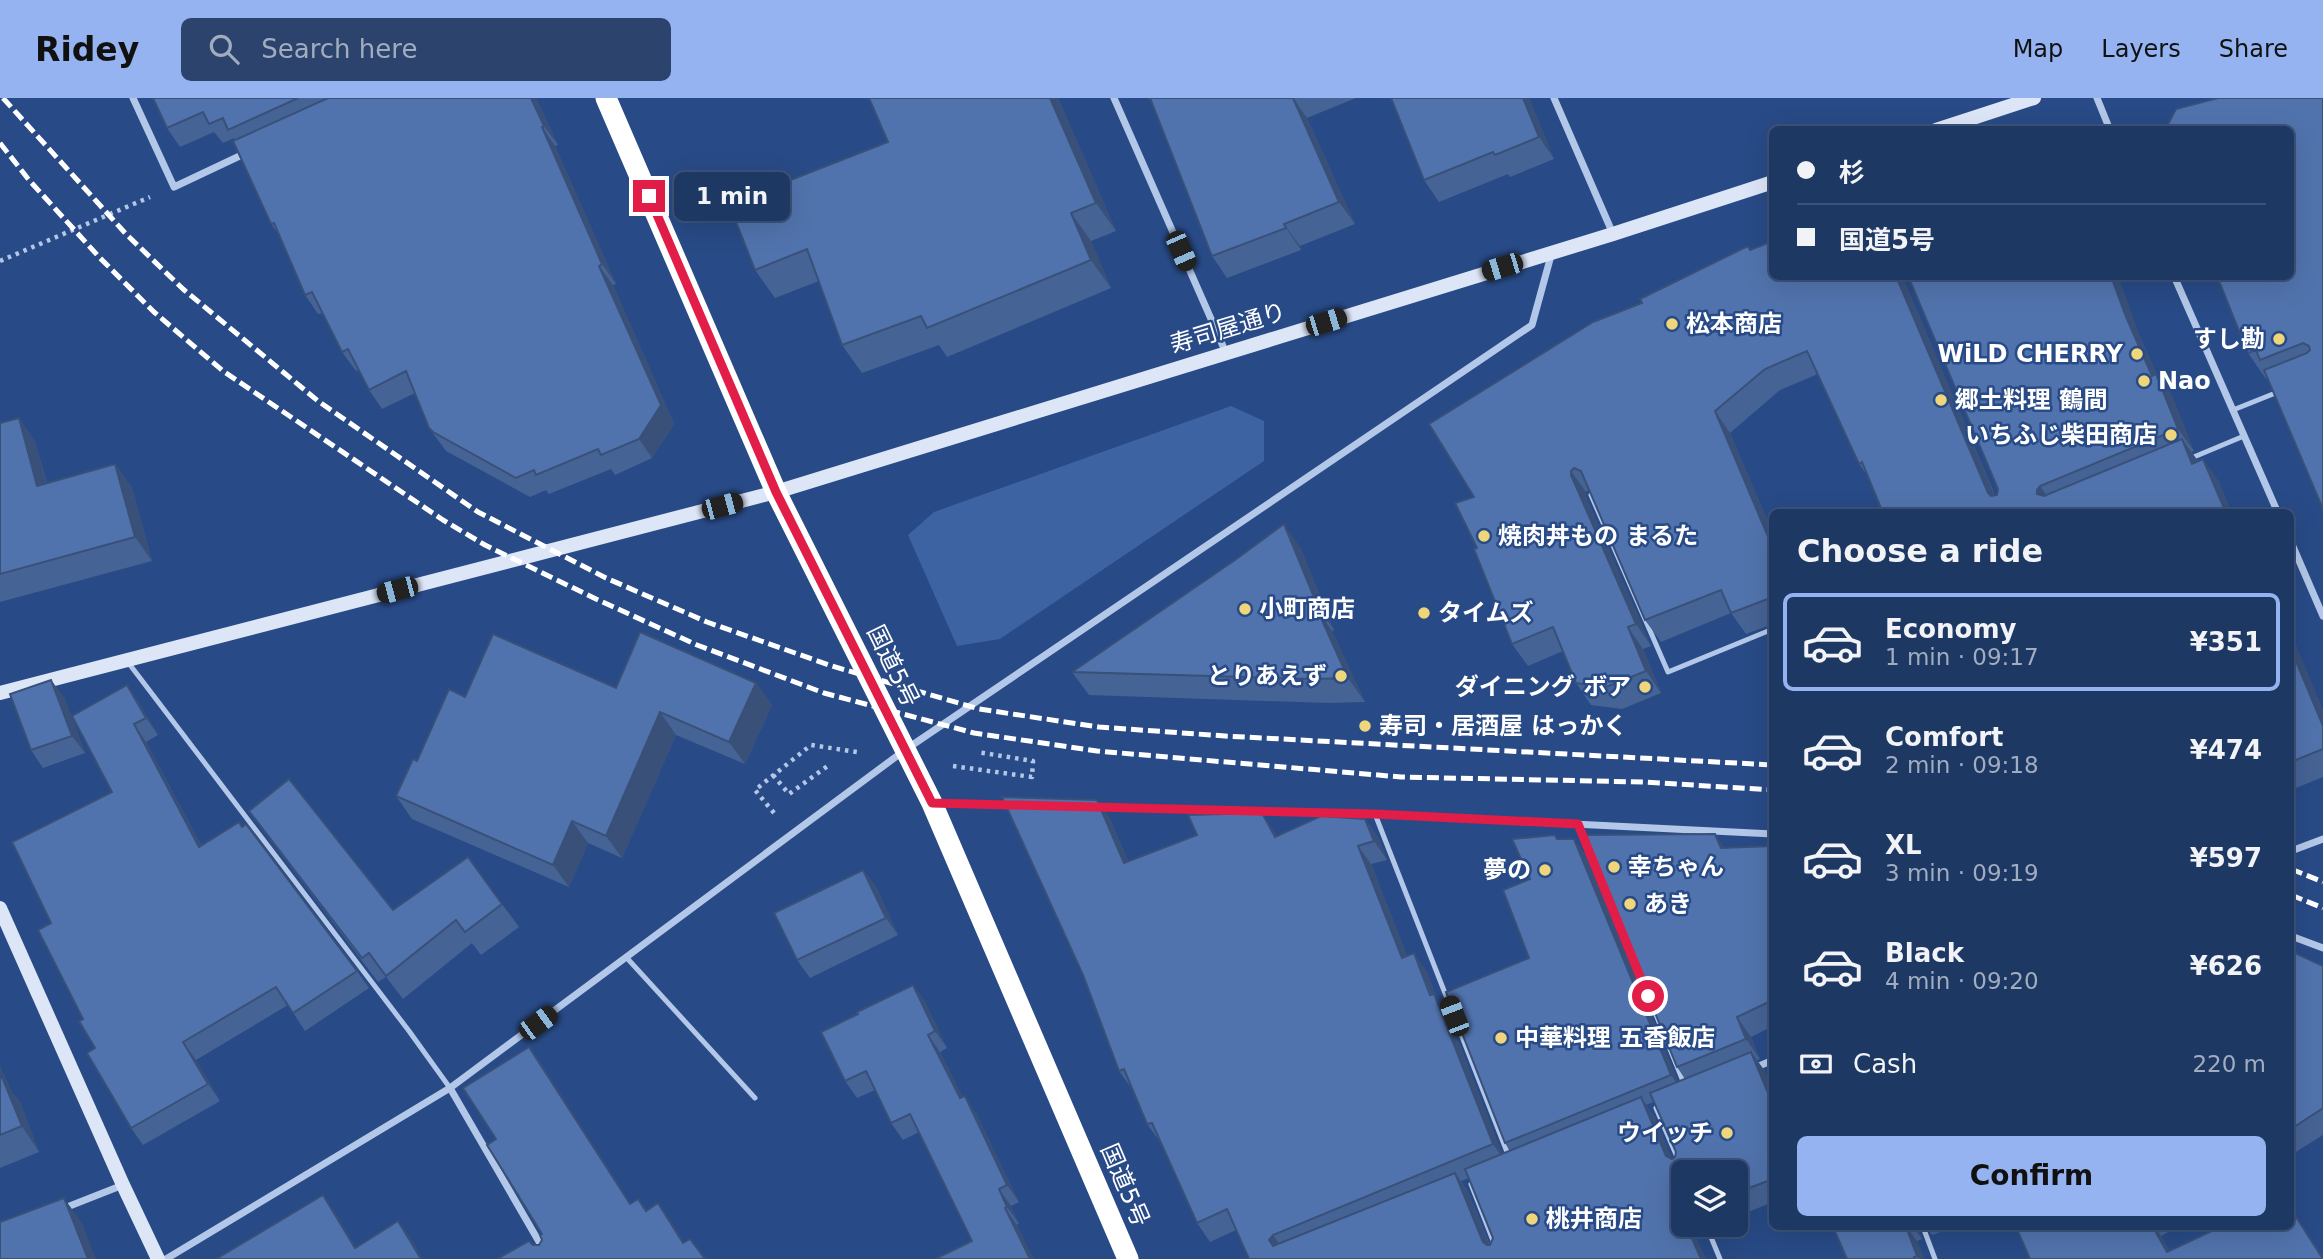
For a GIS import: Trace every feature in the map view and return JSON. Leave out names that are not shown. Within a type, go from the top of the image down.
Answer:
[{"type":"highway","name":"国道5号","points":[[606,98],[776,492],[932,803],[1128,1259]]},
{"type":"street","points":[[133,98],[174,187],[258,148]]},
{"type":"street","points":[[1114,98],[1226,353]]},
{"type":"street","points":[[1554,98],[1613,234]]},
{"type":"street","points":[[1948,126],[2034,98]]},
{"type":"street","points":[[2096,98],[2108,126]]},
{"type":"street","name":"寿司屋通り","points":[[0,693],[776,492],[1613,234],[1769,183]]},
{"type":"street","points":[[166,1259],[450,1088],[905,750],[1532,325],[1552,251]]},
{"type":"street","points":[[2176,280],[2276,509]]},
{"type":"street","points":[[2294,549],[2323,616]]},
{"type":"street","points":[[932,803],[1029,805]]},
{"type":"street","points":[[1084,807],[1375,814],[1769,834]]},
{"type":"street","points":[[2294,850],[2323,839]]},
{"type":"street","points":[[0,908],[158,1259]]},
{"type":"street","points":[[2294,937],[2323,948]]},
{"type":"street","points":[[1749,1070],[1769,1062]]},
{"type":"street","points":[[450,1088],[549,1259]]},
{"type":"street","points":[[1644,1113],[1667,1104]]},
{"type":"street","points":[[1458,1189],[1481,1180]]},
{"type":"street","points":[[59,1209],[123,1185]]},
{"type":"lane","points":[[2232,410],[2284,390]]},
{"type":"lane","points":[[2182,462],[2244,436]]},
{"type":"lane","points":[[1591,495],[1668,672],[1769,631]]},
{"type":"lane","points":[[127,661],[450,1088]]},
{"type":"lane","points":[[1375,814],[1513,1167]]},
{"type":"lane","points":[[1578,824],[1689,1095]]},
{"type":"lane","points":[[626,957],[755,1098]]},
{"type":"lane","points":[[1656,1108],[1678,1160]]},
{"type":"lane","points":[[1471,1184],[1496,1247]]},
{"type":"lane","points":[[1924,1230],[1935,1259]]},
{"type":"lane","points":[[1711,1237],[1720,1259]]},
{"type":"path","points":[[0,261],[174,187]]},
{"type":"path","points":[[779,820],[755,790],[811,745]]},
{"type":"path","points":[[976,752],[1033,761],[1032,777],[1023,776]]},
{"type":"path","points":[[773,775],[789,794],[830,765]]},
{"type":"shaded area","points":[[1231,406],[1264,421],[1264,461],[1000,639],[957,646],[908,535],[934,512]]},
{"type":"building","points":[[153,98],[298,98],[228,130],[223,118],[209,124],[203,112],[167,128]]},
{"type":"building","points":[[328,98],[531,98],[602,264],[599,266],[661,405],[639,439],[601,455],[598,449],[536,475],[534,470],[516,478],[433,432],[406,371],[369,390],[348,349],[342,352],[312,292],[305,295],[274,223],[271,224],[233,141]]},
{"type":"building","points":[[869,98],[1050,98],[1096,203],[1071,213],[1091,260],[927,328],[921,316],[842,345],[807,249],[755,270],[729,204],[888,142]]},
{"type":"building","points":[[1150,98],[1293,98],[1339,202],[1284,224],[1286,228],[1212,256]]},
{"type":"building","points":[[1391,98],[1523,98],[1539,137],[1424,180]]},
{"type":"building","points":[[2218,98],[2323,98],[2323,509],[2264,370],[2307,353],[2309,346],[2303,343],[2260,360],[2256,350],[2248,353],[2219,280],[2294,280],[2294,126],[2167,126],[2176,109]]},
{"type":"building","points":[[1769,243],[1769,280],[1898,280],[1991,496],[1997,495],[1998,489],[1910,280],[2112,280],[2126,317],[2152,376],[2156,374],[2178,429],[2040,486],[2037,494],[2044,496],[2182,439],[2192,464],[2203,459],[2224,509],[1881,509],[1862,462],[1859,464],[1807,351],[1765,369],[1715,411],[1769,539],[1769,599],[1731,613],[1721,590],[1645,620],[1581,471],[1574,468],[1571,471],[1636,624],[1628,627],[1646,671],[1606,687],[1576,683],[1553,627],[1512,644],[1474,549],[1477,548],[1455,503],[1474,497],[1429,424],[1593,322],[1642,303],[1640,299],[1748,246],[1750,250]]},
{"type":"building","points":[[19,418],[37,486],[115,464],[135,537],[0,574],[0,423]]},
{"type":"building","points":[[1284,524],[1316,607],[1348,678],[1072,672],[1235,560]]},
{"type":"building","points":[[640,632],[756,683],[729,742],[660,712],[606,836],[572,821],[553,865],[396,796],[413,759],[417,761],[449,689],[465,697],[493,634],[616,688]]},
{"type":"building","points":[[2294,656],[2323,726],[2323,749],[2294,761]]},
{"type":"building","points":[[51,680],[72,736],[31,750],[10,694]]},
{"type":"building","points":[[127,685],[146,718],[134,724],[199,847],[239,822],[242,827],[246,824],[357,971],[293,1013],[276,987],[183,1042],[208,1084],[131,1128],[87,1053],[95,1048],[79,1021],[83,1019],[38,930],[51,923],[12,842],[112,792],[72,716]]},
{"type":"building","points":[[289,779],[393,910],[468,857],[502,904],[465,932],[456,920],[386,976],[369,953],[362,958],[249,811]]},
{"type":"building","points":[[1002,797],[1097,800],[1124,863],[1197,835],[1188,815],[1262,813],[1275,837],[1321,816],[1365,819],[1374,841],[1358,846],[1402,958],[1414,953],[1430,995],[1434,994],[1493,1144],[1273,1235],[1269,1240],[1273,1246],[1455,1173],[1483,1242],[1490,1245],[1493,1238],[1465,1169],[1641,1097],[1666,1156],[1672,1159],[1676,1152],[1650,1093],[1751,1052],[1769,1095],[1769,1181],[1748,1188],[1748,1160],[1671,1160],[1671,1237],[1691,1237],[1701,1259],[1249,1259],[1227,1209],[1197,1223],[1152,1123],[1147,1124],[1124,1069],[1119,1071],[1083,975]]},
{"type":"building","points":[[1715,834],[1721,848],[1769,846],[1769,1002],[1737,1017],[1746,1039],[1677,1067],[1583,835]]},
{"type":"building","points":[[1555,835],[1557,839],[1574,839],[1671,1075],[1505,1143],[1446,992],[1529,958],[1503,890],[1530,879],[1512,839]]},
{"type":"building","points":[[863,870],[886,918],[797,960],[774,913]]},
{"type":"building","points":[[2294,952],[2323,966],[2323,1108],[2294,1127]]},
{"type":"building","points":[[913,985],[935,1031],[928,1035],[960,1098],[965,1096],[1007,1185],[999,1189],[1007,1207],[1005,1208],[1030,1259],[935,1259],[972,1241],[910,1114],[891,1123],[866,1071],[845,1081],[821,1032]]},
{"type":"building","points":[[529,1047],[630,1204],[638,1199],[646,1211],[658,1203],[683,1243],[690,1239],[705,1259],[497,1259],[529,1241],[533,1245],[539,1245],[542,1234],[487,1145],[496,1139],[463,1088]]},
{"type":"building","points":[[2,1077],[22,1126],[0,1135],[0,1078]]},
{"type":"building","points":[[323,1195],[355,1248],[398,1221],[421,1259],[216,1259]]},
{"type":"building","points":[[64,1198],[88,1259],[0,1259],[0,1222]]},
{"type":"building","points":[[2294,1214],[2323,1259],[2030,1259],[2017,1230],[2155,1230],[2167,1252],[2214,1230],[2294,1230]]},
{"type":"building","points":[[1834,1230],[1907,1230],[1917,1256],[1915,1259],[1847,1259]]},
{"type":"railway","points":[[3,98],[126,234],[183,289],[318,401],[478,512],[606,578],[707,622],[832,666],[979,709],[1099,727],[1769,765]]},
{"type":"railway","points":[[0,143],[29,180],[100,258],[154,312],[223,371],[443,520],[485,545],[697,645],[824,693],[974,733],[1097,751],[1401,777],[1644,782],[1769,790]]},
{"type":"railway","points":[[2294,870],[2323,882]]},
{"type":"railway","points":[[2294,896],[2323,908]]},
{"type":"place","name":"松本商店","points":[[1672,324]]},
{"type":"place","name":"すし勘","points":[[2279,339]]},
{"type":"place","name":"WiLD CHERRY","points":[[2137,354]]},
{"type":"place","name":"Nao","points":[[2144,381]]},
{"type":"place","name":"郷土料理 鶴間","points":[[1941,400]]},
{"type":"place","name":"いちふじ柴田商店","points":[[2171,435]]},
{"type":"place","name":"焼肉丼もの まるた","points":[[1484,536]]},
{"type":"place","name":"小町商店","points":[[1245,609]]},
{"type":"place","name":"タイムズ","points":[[1424,613]]},
{"type":"place","name":"とりあえず","points":[[1341,676]]},
{"type":"place","name":"ダイニング ボア","points":[[1645,687]]},
{"type":"place","name":"寿司・居酒屋 はっかく","points":[[1365,726]]},
{"type":"place","name":"幸ちゃん","points":[[1614,867]]},
{"type":"place","name":"夢の","points":[[1545,870]]},
{"type":"place","name":"あき","points":[[1630,904]]},
{"type":"place","name":"中華料理 五香飯店","points":[[1501,1038]]},
{"type":"place","name":"ウイッチ","points":[[1727,1133]]},
{"type":"place","name":"桃井商店","points":[[1532,1219]]},
{"type":"route","points":[[649,196],[776,492],[932,803],[1375,814],[1578,824],[1648,996]]}]
